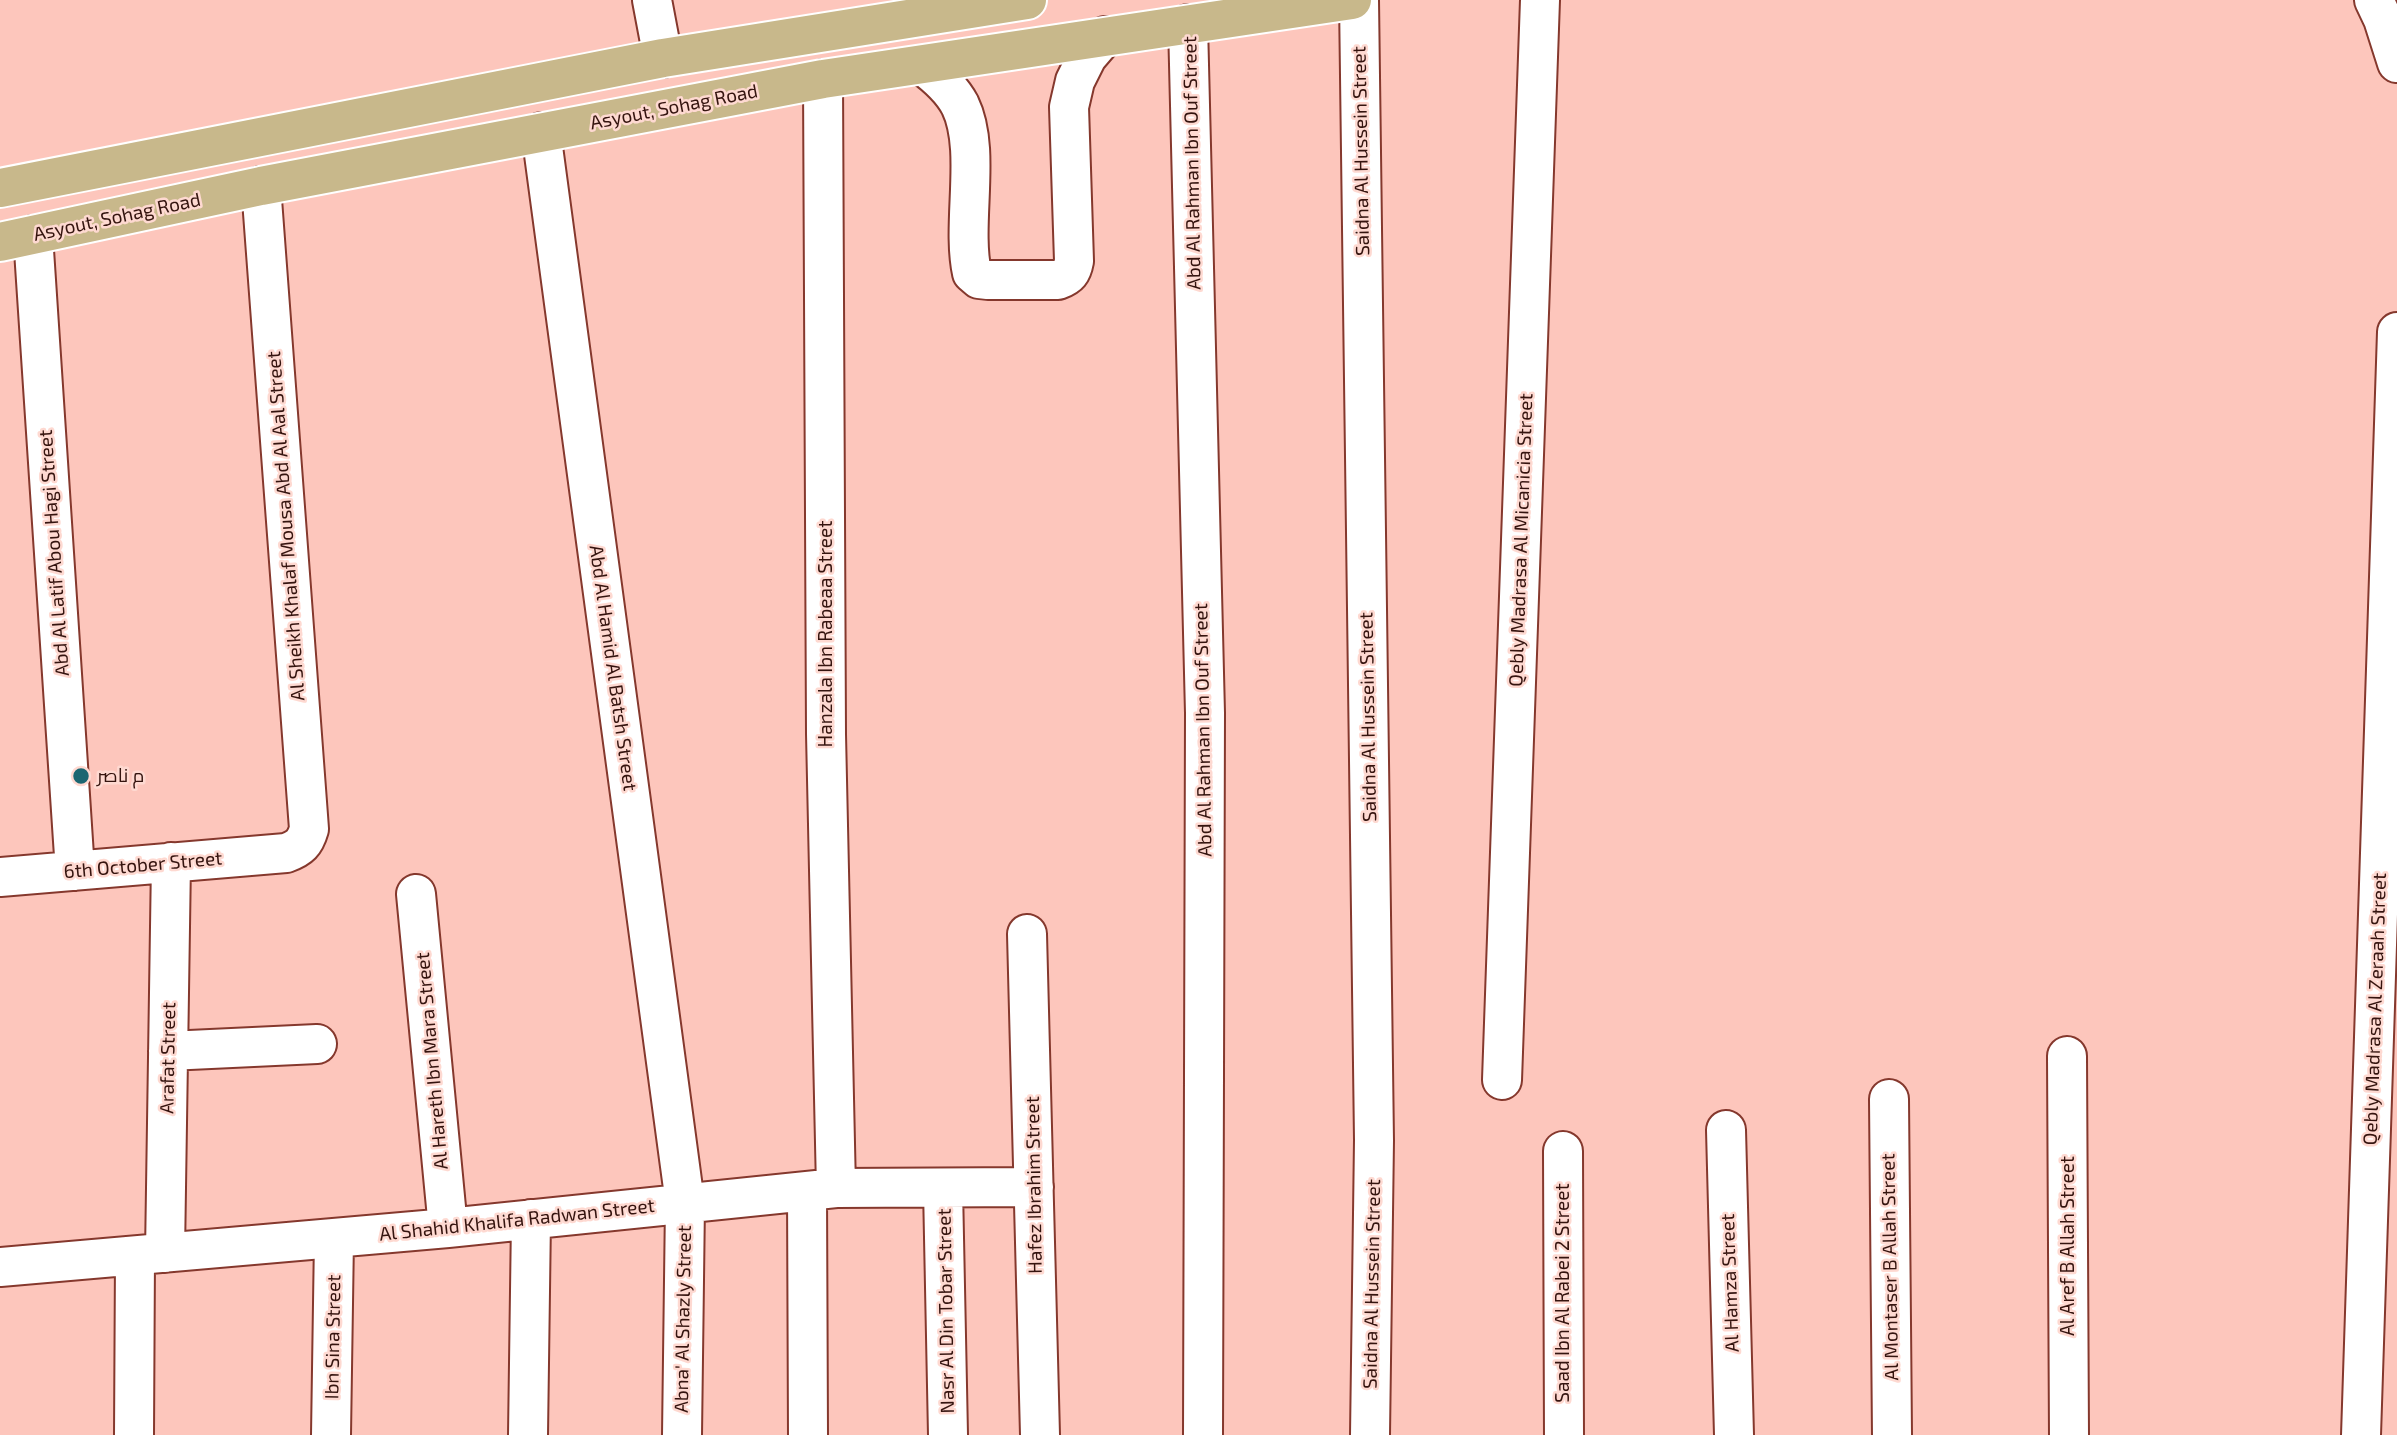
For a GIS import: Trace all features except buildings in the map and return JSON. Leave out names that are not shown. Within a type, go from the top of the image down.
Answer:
[{"type":"main road","points":[[0,187],[663,58],[1027,0]]},
{"type":"main road","name":"Asyout, Sohag Road","points":[[17,239],[261,186],[824,79],[1352,0]]},
{"type":"street","points":[[652,0],[663,58]]},
{"type":"street","name":"Saidna Al Hussein Street","points":[[1359,0],[1374,1140],[1370,1435]]},
{"type":"street","name":"Qebly Madrasa Al Micanicia Street","points":[[1502,1080],[1540,0]]},
{"type":"street","points":[[2374,0],[2384,19],[2397,63]]},
{"type":"street","name":"Abd Al Rahman Ibn Ouf Street","points":[[1188,24],[1205,713],[1203,1435]]},
{"type":"street","points":[[922,65],[943,82],[959,103],[968,127],[972,273],[979,279],[988,280],[1058,280],[1066,277],[1072,270],[1074,261],[1069,107],[1075,81],[1087,57],[1105,36]]},
{"type":"street","name":"Hanzala Ibn Rabeaa Street","points":[[808,1435],[822,1190],[826,734],[824,79]]},
{"type":"street","name":"Abd Al Hamid Al Batsh Street","points":[[541,132],[685,1203]]},
{"type":"street","name":"Al Sheikh Khalaf Mousa Abd Al Aal Street","points":[[261,186],[309,829],[306,840],[297,849],[286,853]]},
{"type":"street","name":"Abd Al Latif Abou Hagi Street","points":[[17,239],[75,871]]},
{"type":"street","name":"Qebly Madrasa Al Zeraah Street","points":[[2361,1435],[2397,332]]},
{"type":"street","name":"6th October Street","points":[[0,877],[286,853]]},
{"type":"street","name":"Arafat Street","points":[[134,1435],[168,1051],[171,862]]},
{"type":"street","name":"Al Hareth Ibn Mara Street","points":[[416,894],[448,1228]]},
{"type":"street","name":"Hafez Ibrahim Street","points":[[1027,934],[1040,1435]]},
{"type":"street","points":[[168,1051],[317,1044]]},
{"type":"street","name":"Al Aref B Allah Street","points":[[2067,1056],[2069,1435]]},
{"type":"street","name":"Al Montaser B Allah Street","points":[[1889,1099],[1892,1435]]},
{"type":"street","name":"Al Hamza Street","points":[[1726,1130],[1734,1435]]},
{"type":"street","name":"Saad Ibn Al Rabei 2 Street","points":[[1563,1150],[1564,1435]]},
{"type":"street","name":"Al Shahid Khalifa Radwan Street","points":[[0,1267],[448,1228],[822,1190],[1034,1187]]},
{"type":"street","name":"Nasr Al Din Tobar Street","points":[[943,1188],[948,1435]]},
{"type":"street","name":"Abna' Al Shazly Street","points":[[681,1435],[685,1203]]},
{"type":"street","points":[[528,1435],[531,1219]]},
{"type":"street","name":"Ibn Sina Street","points":[[331,1435],[334,1238]]},
{"type":"place","name":"م ناصر","points":[[81,776]]}]
